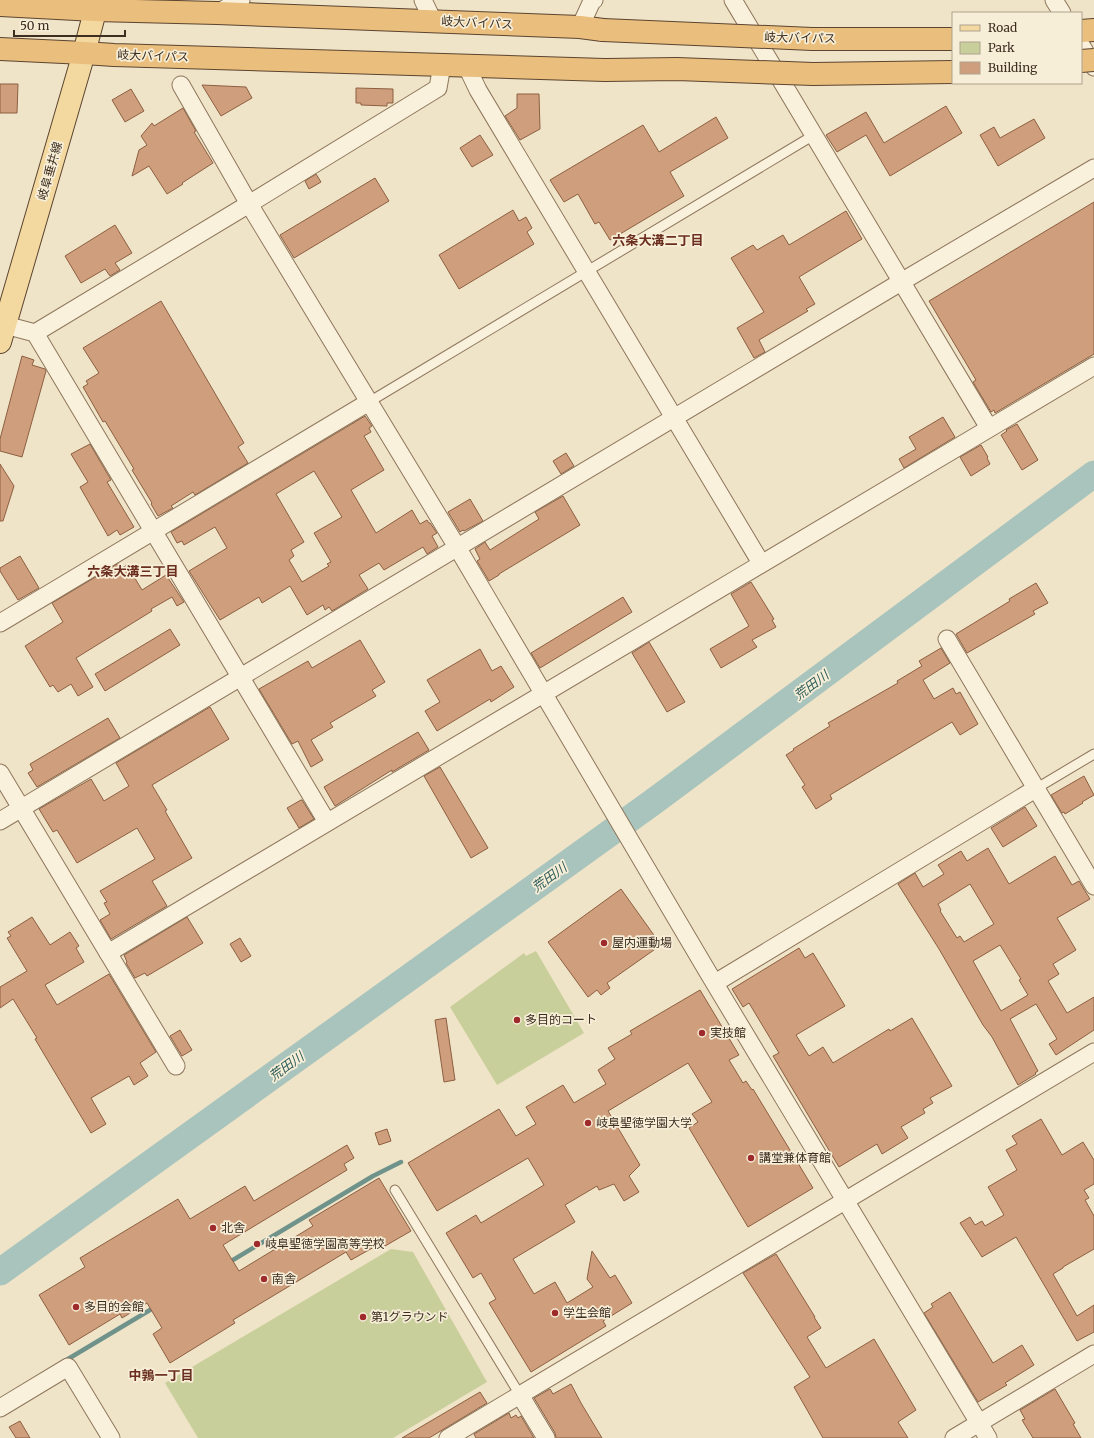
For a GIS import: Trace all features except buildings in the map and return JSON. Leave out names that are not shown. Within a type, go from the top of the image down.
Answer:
[{"type":"highway","name":"岐大バイパス","points":[[0,5],[96,5],[217,13],[580,27],[603,30],[812,39],[952,39]]},
{"type":"highway","points":[[1082,31],[1094,30]]},
{"type":"highway","name":"岐大バイパス","points":[[0,49],[114,55],[467,67],[605,70],[677,69],[813,74],[952,72]]},
{"type":"highway","points":[[1082,61],[1094,60]]},
{"type":"main road","name":"岐阜垂井線","points":[[2,331],[84,53],[96,5]]},
{"type":"street","points":[[217,13],[241,0]]},
{"type":"street","points":[[423,0],[433,21]]},
{"type":"street","points":[[580,27],[592,1],[594,0]]},
{"type":"street","points":[[733,0],[989,428]]},
{"type":"street","points":[[1054,0],[1061,12]]},
{"type":"street","points":[[1082,47],[1094,67]]},
{"type":"street","points":[[2,331],[35,333],[438,88],[442,66]]},
{"type":"street","points":[[467,67],[478,90],[761,563]]},
{"type":"street","points":[[181,85],[249,204],[457,547],[844,1201],[988,1438]]},
{"type":"street","points":[[0,821],[1094,168]]},
{"type":"street","points":[[35,333],[327,822]]},
{"type":"street","points":[[108,953],[1094,366]]},
{"type":"street","points":[[0,623],[369,402]]},
{"type":"street","points":[[947,639],[1094,886]]},
{"type":"street","points":[[0,772],[176,1066]]},
{"type":"street","points":[[715,983],[1037,788]]},
{"type":"street","points":[[448,1438],[1094,1052]]},
{"type":"street","points":[[954,1438],[1094,1354]]},
{"type":"street","points":[[0,1408],[68,1367],[111,1438]]},
{"type":"street","points":[[520,1395],[546,1438]]},
{"type":"lane","points":[[369,402],[814,135]]},
{"type":"lane","points":[[1037,788],[1094,754]]},
{"type":"lane","points":[[395,1190],[520,1395]]},
{"type":"green space","name":"多目的コート","points":[[536,951],[584,1033],[497,1085],[450,1007],[524,953],[526,956]]},
{"type":"green space","name":"第1グラウンド","points":[[391,1249],[413,1252],[487,1382],[393,1438],[198,1438],[165,1383]]},
{"type":"waterway","name":"荒田川","points":[[0,1272],[653,802],[1094,474]]},
{"type":"waterway","points":[[228,1263],[373,1176],[401,1162]]},
{"type":"waterway","points":[[63,1362],[155,1307]]},
{"type":"place","name":"屋内運動場","points":[[604,943]]},
{"type":"place","name":"多目的コート","points":[[517,1020]]},
{"type":"place","name":"実技館","points":[[702,1033]]},
{"type":"place","name":"岐阜聖徳学園大学","points":[[588,1123]]},
{"type":"place","name":"講堂兼体育館","points":[[751,1158]]},
{"type":"place","name":"北舎","points":[[213,1228]]},
{"type":"place","name":"岐阜聖徳学園高等学校","points":[[257,1244]]},
{"type":"place","name":"南舎","points":[[264,1279]]},
{"type":"place","name":"多目的会館","points":[[76,1307]]},
{"type":"place","name":"学生会館","points":[[555,1313]]},
{"type":"place","name":"第1グラウンド","points":[[363,1317]]},
{"type":"district","name":"六条大溝二丁目","points":[[658,240]]},
{"type":"district","name":"六条大溝三丁目","points":[[133,571]]},
{"type":"district","name":"中鶉一丁目","points":[[161,1375]]}]
